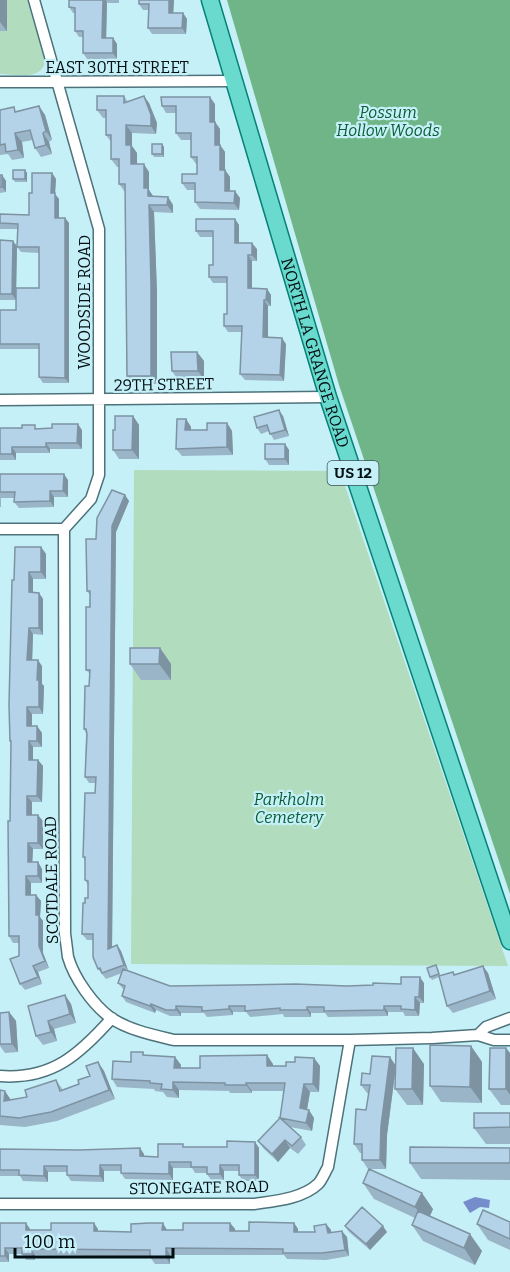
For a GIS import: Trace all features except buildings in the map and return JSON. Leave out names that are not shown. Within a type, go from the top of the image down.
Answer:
[{"type":"main road","name":"NORTH LA GRANGE ROAD","points":[[210,0],[328,397],[510,941]]},
{"type":"street","name":"WOODSIDE ROAD","points":[[34,0],[99,229],[99,475],[91,499],[64,529]]},
{"type":"street","name":"EAST 30TH STREET","points":[[0,82],[234,81]]},
{"type":"street","name":"29TH STREET","points":[[0,400],[328,397]]},
{"type":"street","points":[[0,529],[64,529]]},
{"type":"street","name":"SCOTDALE ROAD","points":[[64,529],[65,933],[69,959],[81,984],[97,1005],[112,1018],[151,1034],[174,1040],[350,1040],[478,1035],[494,1040],[510,1040]]},
{"type":"street","points":[[0,1076],[35,1074],[65,1062],[91,1042],[112,1018]]},
{"type":"street","name":"SCOTDALE ROAD","points":[[478,1035],[486,1027],[510,1018]]},
{"type":"street","name":"STONEGATE ROAD","points":[[0,1204],[254,1204],[277,1201],[300,1194],[319,1184],[328,1167],[350,1040]]},
{"type":"green space","points":[[7,0],[27,0],[45,62],[43,68],[33,74],[0,74],[0,31]]},
{"type":"green space","name":"Possum Hollow Woods","points":[[227,0],[510,0],[510,894],[339,385]]},
{"type":"green space","name":"Parkholm Cemetery","points":[[134,470],[340,471],[508,966],[131,964]]},
{"type":"water","points":[[475,1197],[490,1200],[489,1208],[480,1207],[470,1213],[463,1202]]}]
